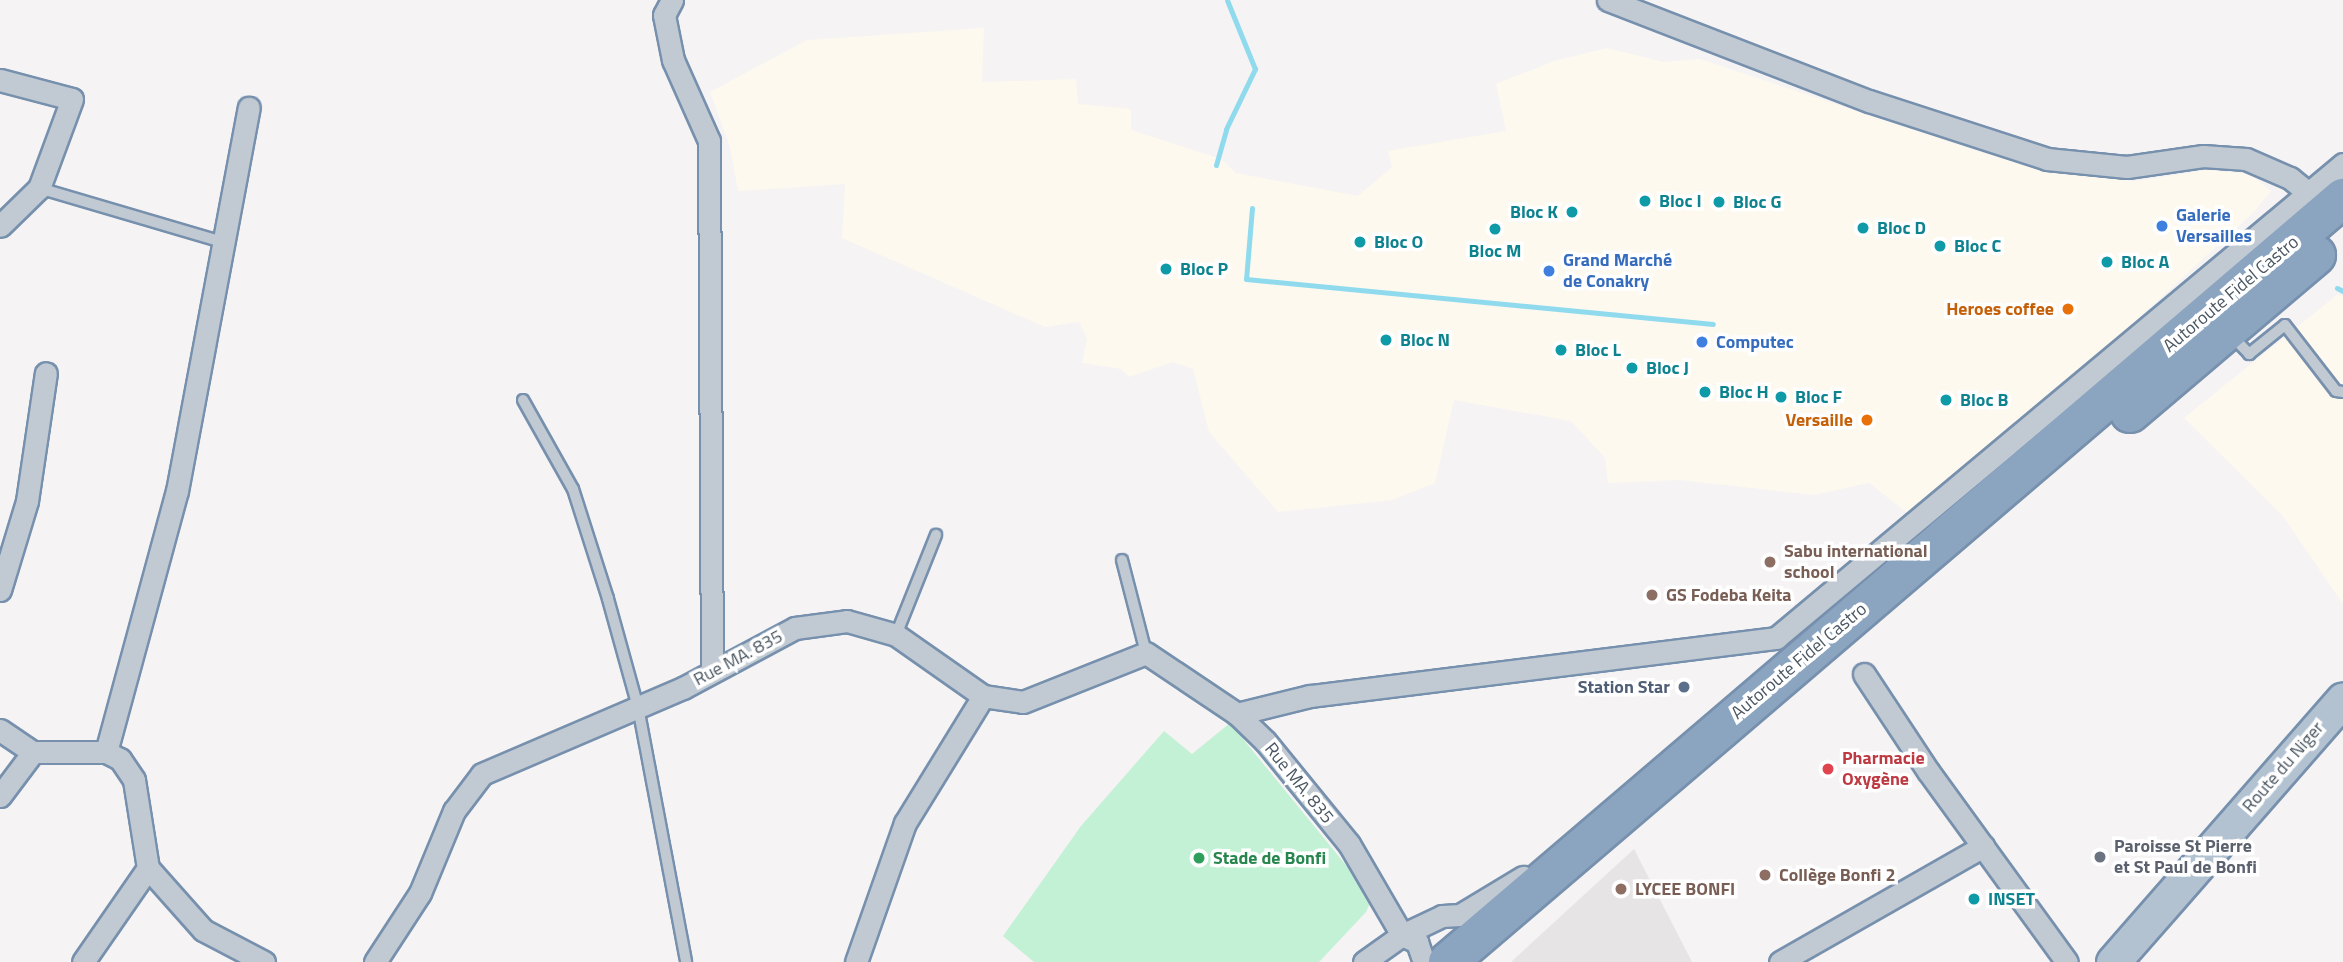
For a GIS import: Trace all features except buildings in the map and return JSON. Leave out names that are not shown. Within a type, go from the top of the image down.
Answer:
[{"type":"highway","name":"Autoroute Fidel Castro","points":[[1448,962],[2325,195]]},
{"type":"highway","name":"Autoroute Fidel Castro","points":[[1487,962],[1879,621],[2229,332],[2343,231]]},
{"type":"main road","name":"Route du Niger","points":[[2113,962],[2343,699]]},
{"type":"street","points":[[672,0],[664,15],[673,60],[709,141],[712,671]]},
{"type":"street","points":[[1608,0],[1651,6],[1790,72],[2047,159],[2127,167],[2203,156],[2246,159],[2325,195]]},
{"type":"street","points":[[0,80],[72,99],[39,188],[0,226]]},
{"type":"street","points":[[106,752],[177,491],[249,108]]},
{"type":"street","points":[[1237,714],[1310,696],[1776,638],[2325,195],[2343,164]]},
{"type":"street","points":[[0,590],[4,557],[27,501],[46,373]]},
{"type":"street","name":"Rue MA. 835","points":[[374,962],[420,893],[454,811],[482,774],[638,707],[795,628],[847,621],[896,635],[983,696],[1023,702],[1146,653],[1237,714],[1265,741],[1349,844],[1402,935],[1417,942],[1424,962]]},
{"type":"street","points":[[1864,674],[2067,962]]},
{"type":"street","points":[[856,962],[905,823],[983,696]]},
{"type":"street","points":[[0,730],[33,752],[106,752],[120,759],[134,780],[148,868],[203,930],[264,962]]},
{"type":"street","points":[[0,796],[33,752]]},
{"type":"street","points":[[1364,962],[1402,935],[1482,904],[1596,831]]},
{"type":"street","points":[[1780,962],[1983,846]]},
{"type":"street","points":[[83,962],[148,868]]},
{"type":"lane","points":[[39,188],[223,242]]},
{"type":"lane","points":[[2229,332],[2249,354],[2285,325],[2336,391],[2343,392]]},
{"type":"lane","points":[[523,401],[572,489],[638,707],[686,962]]},
{"type":"lane","points":[[896,635],[936,535]]},
{"type":"lane","points":[[1122,560],[1146,653]]},
{"type":"shaded area","name":"Grand Marché de Conakry","points":[[984,28],[982,82],[1076,79],[1078,104],[1131,109],[1131,130],[1221,159],[1236,173],[1358,196],[1392,167],[1388,151],[1506,131],[1496,84],[1554,61],[1607,48],[1664,62],[1700,59],[1983,153],[2071,174],[2135,181],[2207,170],[2250,174],[2271,191],[2254,212],[1918,521],[1869,483],[1814,495],[1680,480],[1608,483],[1605,458],[1571,421],[1454,400],[1435,483],[1392,500],[1278,512],[1209,432],[1193,369],[1173,362],[1129,377],[1121,369],[1082,363],[1087,339],[1079,322],[1045,327],[842,238],[845,184],[738,191],[730,147],[710,92],[807,40]]},
{"type":"shaded area","points":[[2338,294],[2343,296],[2343,604],[2282,515],[2184,418]]},
{"type":"shaded area","name":"LYCEE BONFI","points":[[1634,849],[1692,962],[1511,962]]},
{"type":"green space","name":"Stade de Bonfi","points":[[1230,723],[1367,891],[1370,903],[1366,912],[1319,962],[1034,962],[1003,936],[1081,826],[1164,731],[1192,754]]},
{"type":"waterway","points":[[1216,165],[1226,129],[1255,69],[1227,0]]},
{"type":"waterway","points":[[1252,208],[1246,279],[1713,324]]},
{"type":"waterway","points":[[2337,288],[2343,291]]},
{"type":"place","name":"Bloc I","points":[[1645,201]]},
{"type":"place","name":"Bloc G","points":[[1719,202]]},
{"type":"place","name":"Bloc K","points":[[1572,212]]},
{"type":"place","name":"Galerie Versailles","points":[[2162,226]]},
{"type":"place","name":"Bloc D","points":[[1863,228]]},
{"type":"place","name":"Bloc M","points":[[1495,229]]},
{"type":"place","name":"Bloc O","points":[[1360,242]]},
{"type":"place","name":"Bloc C","points":[[1940,246]]},
{"type":"place","name":"Bloc A","points":[[2107,262]]},
{"type":"place","name":"Bloc P","points":[[1166,269]]},
{"type":"place","name":"Grand Marché de Conakry","points":[[1549,271]]},
{"type":"place","name":"Heroes coffee","points":[[2068,309]]},
{"type":"place","name":"Bloc N","points":[[1386,340]]},
{"type":"place","name":"Computec","points":[[1702,342]]},
{"type":"place","name":"Bloc L","points":[[1561,350]]},
{"type":"place","name":"Bloc J","points":[[1632,368]]},
{"type":"place","name":"Bloc H","points":[[1705,392]]},
{"type":"place","name":"Bloc F","points":[[1781,397]]},
{"type":"place","name":"Bloc B","points":[[1946,400]]},
{"type":"place","name":"Versaille","points":[[1867,420]]},
{"type":"place","name":"Sabu international school","points":[[1770,562]]},
{"type":"place","name":"GS Fodeba Keita","points":[[1652,595]]},
{"type":"place","name":"Station Star","points":[[1684,687]]},
{"type":"place","name":"Pharmacie Oxygène","points":[[1828,769]]},
{"type":"place","name":"Paroisse St Pierre et St Paul de Bonfi","points":[[2100,857]]},
{"type":"place","name":"Stade de Bonfi","points":[[1199,858]]},
{"type":"place","name":"Collège Bonfi 2","points":[[1765,875]]},
{"type":"place","name":"LYCEE BONFI","points":[[1621,889]]},
{"type":"place","name":"INSET","points":[[1974,899]]}]
